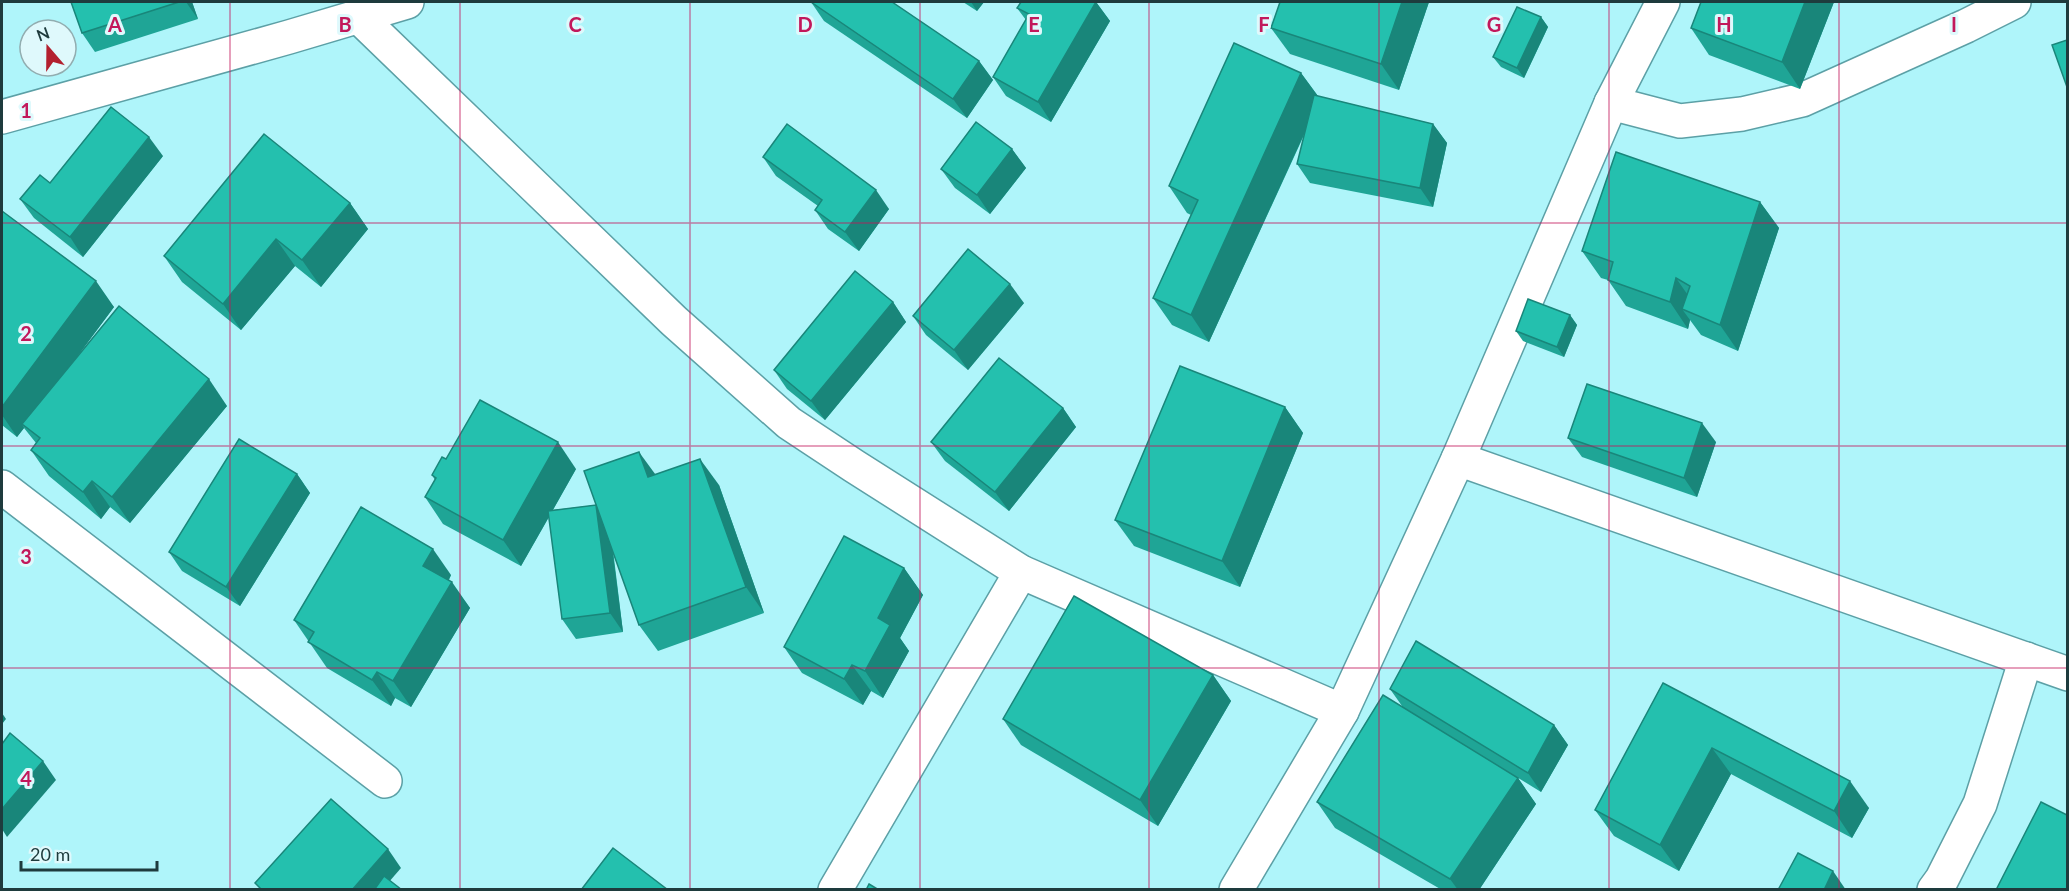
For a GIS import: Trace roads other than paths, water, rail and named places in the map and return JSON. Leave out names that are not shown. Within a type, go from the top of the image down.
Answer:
[{"type":"street","points":[[2,117],[407,2]]},
{"type":"street","points":[[1236,890],[1342,711],[1458,459],[1611,103],[1663,2]]},
{"type":"street","points":[[1611,103],[1680,120],[1742,114],[1802,100],[1956,31],[2014,2]]},
{"type":"street","points":[[359,17],[674,321],[789,423],[1021,572],[1342,711]]},
{"type":"street","points":[[1458,459],[2067,674]]},
{"type":"street","points":[[2,487],[386,781]]},
{"type":"street","points":[[835,890],[1021,572]]},
{"type":"street","points":[[1934,890],[1942,879],[1980,804],[2026,659]]}]
